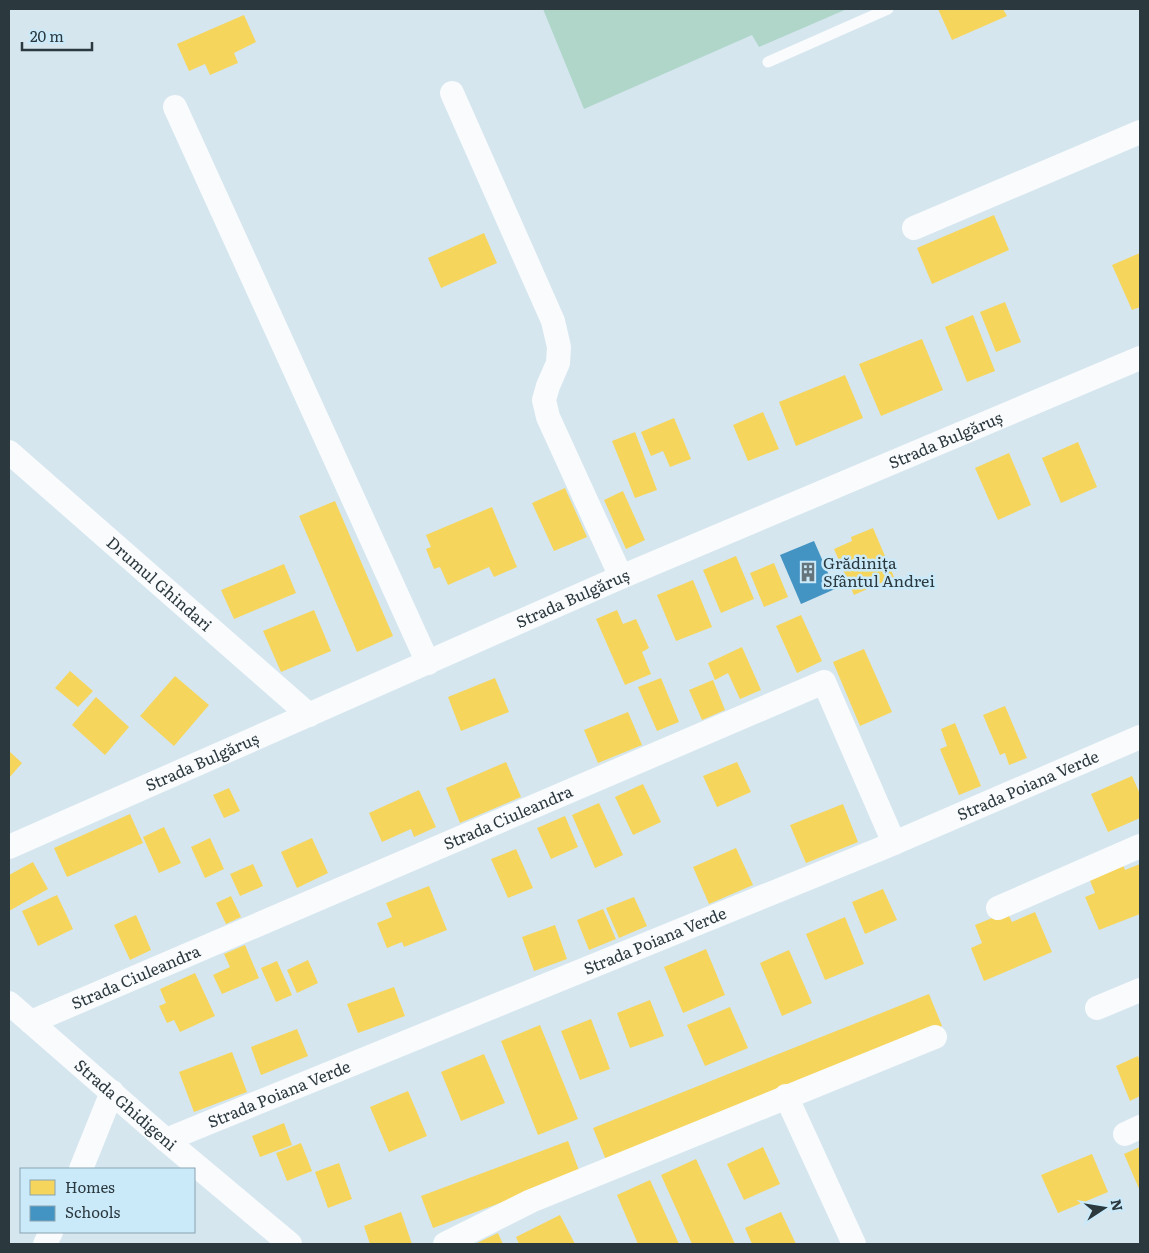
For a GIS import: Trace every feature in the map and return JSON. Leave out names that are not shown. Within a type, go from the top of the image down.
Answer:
[{"type":"street","points":[[452,93],[553,321],[557,334],[558,363],[544,400],[548,416],[621,577]]},
{"type":"street","points":[[175,106],[428,663]]},
{"type":"street","points":[[914,228],[1140,132]]},
{"type":"street","name":"Strada Bulgăruș","points":[[9,847],[621,577],[1140,358]]},
{"type":"street","name":"Drumul Ghindari","points":[[9,452],[310,715]]},
{"type":"street","name":"Strada Ciuleandra","points":[[31,1022],[824,682],[889,845]]},
{"type":"street","name":"Strada Poiana Verde","points":[[166,1140],[889,845],[1140,738]]},
{"type":"street","points":[[998,908],[1140,846]]},
{"type":"street","points":[[1097,1008],[1140,990]]},
{"type":"street","name":"Strada Ghidigeni","points":[[9,1003],[166,1140],[290,1244]]},
{"type":"street","points":[[445,1244],[531,1201],[934,1037]]},
{"type":"street","points":[[81,1168],[112,1092]]},
{"type":"street","points":[[786,1096],[854,1244]]},
{"type":"lane","points":[[768,62],[888,9]]},
{"type":"green space","points":[[543,9],[847,9],[759,47],[752,35],[584,109]]},
{"type":"building: Homes","points":[[938,9],[1003,9],[1007,16],[952,40]]},
{"type":"building: Homes","points":[[244,15],[256,42],[234,53],[238,63],[210,75],[205,64],[189,71],[177,44]]},
{"type":"building: Homes","points":[[994,215],[1009,250],[932,284],[917,248]]},
{"type":"building: Homes","points":[[484,233],[497,263],[441,288],[428,258]]},
{"type":"building: Homes","points":[[1140,253],[1140,307],[1132,310],[1112,265]]},
{"type":"building: Homes","points":[[1005,302],[1021,342],[996,352],[980,312]]},
{"type":"building: Homes","points":[[973,315],[995,371],[967,382],[945,327]]},
{"type":"building: Homes","points":[[922,339],[943,390],[881,416],[859,364]]},
{"type":"building: Homes","points":[[845,375],[863,418],[796,446],[779,402]]},
{"type":"building: Homes","points":[[763,412],[779,449],[748,461],[733,425]]},
{"type":"building: Homes","points":[[674,418],[691,459],[670,467],[663,451],[651,456],[641,432]]},
{"type":"building: Homes","points":[[635,432],[657,490],[635,498],[612,441]]},
{"type":"building: Homes","points":[[1078,442],[1097,487],[1061,503],[1042,458]]},
{"type":"building: Homes","points":[[1009,453],[1031,505],[998,520],[975,468]]},
{"type":"building: Homes","points":[[565,488],[587,537],[554,551],[532,503]]},
{"type":"building: Homes","points":[[623,491],[645,540],[626,549],[604,500]]},
{"type":"building: Homes","points":[[335,501],[393,636],[357,652],[299,516]]},
{"type":"building: Homes","points":[[492,507],[517,567],[494,577],[489,567],[448,585],[440,567],[434,569],[426,549],[431,547],[426,535]]},
{"type":"building: Homes","points":[[873,528],[894,577],[854,595],[834,549],[852,541],[851,537]]},
{"type":"building: Homes","points":[[736,556],[754,599],[721,613],[703,570]]},
{"type":"building: Homes","points":[[774,563],[788,597],[764,607],[750,573]]},
{"type":"building: Homes","points":[[284,564],[296,593],[234,619],[221,590]]},
{"type":"building: Homes","points":[[693,580],[712,627],[676,641],[657,595]]},
{"type":"building: Homes","points":[[314,610],[331,651],[281,672],[263,631]]},
{"type":"building: Homes","points":[[617,610],[623,624],[636,619],[649,648],[642,652],[651,674],[625,685],[596,619]]},
{"type":"building: Homes","points":[[801,615],[822,661],[797,673],[776,626]]},
{"type":"building: Homes","points":[[742,647],[761,690],[740,699],[728,673],[715,680],[708,663]]},
{"type":"building: Homes","points":[[864,649],[892,712],[860,726],[833,662]]},
{"type":"building: Homes","points":[[70,671],[93,691],[78,707],[55,688]]},
{"type":"building: Homes","points":[[175,676],[209,705],[174,746],[140,716]]},
{"type":"building: Homes","points":[[495,678],[509,712],[461,731],[448,697]]},
{"type":"building: Homes","points":[[661,678],[679,722],[657,731],[638,687]]},
{"type":"building: Homes","points":[[713,680],[725,710],[702,720],[689,690]]},
{"type":"building: Homes","points":[[96,697],[129,727],[105,755],[72,725]]},
{"type":"building: Homes","points":[[1005,706],[1027,758],[1009,765],[1005,753],[1000,755],[983,715]]},
{"type":"building: Homes","points":[[628,712],[642,745],[598,763],[584,730]]},
{"type":"building: Homes","points":[[955,723],[981,786],[959,795],[940,749],[947,746],[941,729]]},
{"type":"building: Homes","points":[[9,751],[22,763],[9,778]]},
{"type":"building: Homes","points":[[506,762],[521,797],[460,823],[446,788]]},
{"type":"building: Homes","points":[[737,762],[751,792],[717,807],[703,776]]},
{"type":"building: Homes","points":[[1132,776],[1140,794],[1140,818],[1108,832],[1091,794]]},
{"type":"building: Homes","points":[[643,784],[661,822],[633,835],[615,797]]},
{"type":"building: Homes","points":[[229,788],[240,811],[224,818],[213,795]]},
{"type":"building: Homes","points":[[419,790],[436,827],[414,837],[411,829],[382,842],[369,813]]},
{"type":"building: Homes","points":[[599,803],[623,855],[595,868],[572,815]]},
{"type":"building: Homes","points":[[843,804],[858,842],[806,863],[790,825]]},
{"type":"building: Homes","points":[[130,814],[143,843],[67,877],[54,848]]},
{"type":"building: Homes","points":[[565,816],[578,847],[551,859],[537,828]]},
{"type":"building: Homes","points":[[164,827],[181,863],[159,873],[143,837]]},
{"type":"building: Homes","points":[[210,838],[224,869],[205,878],[191,847]]},
{"type":"building: Homes","points":[[312,838],[328,873],[297,888],[281,852]]},
{"type":"building: Homes","points":[[736,848],[753,885],[709,904],[693,867]]},
{"type":"building: Homes","points":[[516,849],[533,888],[508,898],[491,859]]},
{"type":"building: Homes","points":[[33,862],[48,889],[9,911],[9,875]]},
{"type":"building: Homes","points":[[1122,862],[1125,870],[1140,864],[1140,914],[1099,930],[1085,897],[1095,893],[1088,876]]},
{"type":"building: Homes","points":[[253,864],[263,886],[240,896],[230,874]]},
{"type":"building: Homes","points":[[429,886],[447,930],[404,947],[402,942],[387,948],[377,923],[392,917],[386,903]]},
{"type":"building: Homes","points":[[883,889],[897,920],[865,934],[852,902]]},
{"type":"building: Homes","points":[[57,895],[73,929],[38,946],[22,911]]},
{"type":"building: Homes","points":[[231,896],[241,917],[226,924],[216,903]]},
{"type":"building: Homes","points":[[634,897],[647,926],[619,938],[606,908]]},
{"type":"building: Homes","points":[[603,909],[616,939],[589,950],[577,920]]},
{"type":"building: Homes","points":[[1007,912],[1012,922],[1035,912],[1052,952],[984,981],[971,948],[982,943],[975,925]]},
{"type":"building: Homes","points":[[136,915],[151,950],[130,960],[114,925]]},
{"type":"building: Homes","points":[[845,917],[864,964],[825,980],[806,934]]},
{"type":"building: Homes","points":[[555,925],[567,959],[534,971],[522,937]]},
{"type":"building: Homes","points":[[245,945],[259,978],[222,994],[213,975],[230,967],[224,954]]},
{"type":"building: Homes","points":[[706,949],[725,995],[683,1013],[664,967]]},
{"type":"building: Homes","points":[[789,950],[812,1003],[782,1016],[760,963]]},
{"type":"building: Homes","points":[[308,960],[318,983],[297,993],[287,970]]},
{"type":"building: Homes","points":[[277,961],[292,995],[276,1002],[261,968]]},
{"type":"building: Homes","points":[[195,973],[215,1016],[180,1032],[174,1020],[167,1023],[159,1006],[166,1003],[160,989]]},
{"type":"building: Homes","points":[[394,987],[405,1016],[358,1033],[347,1004]]},
{"type":"building: Homes","points":[[929,994],[942,1026],[606,1160],[593,1128]]},
{"type":"building: Homes","points":[[650,1000],[664,1036],[630,1048],[617,1013]]},
{"type":"building: Homes","points":[[730,1007],[748,1048],[705,1066],[687,1025]]},
{"type":"building: Homes","points":[[591,1019],[610,1069],[580,1080],[561,1031]]},
{"type":"building: Homes","points":[[540,1025],[578,1119],[538,1135],[501,1041]]},
{"type":"building: Homes","points":[[297,1029],[308,1056],[261,1075],[251,1047]]},
{"type":"building: Homes","points":[[232,1052],[247,1092],[194,1112],[179,1072]]},
{"type":"building: Homes","points":[[484,1054],[505,1103],[461,1121],[441,1072]]},
{"type":"building: Homes","points":[[1138,1056],[1140,1062],[1140,1096],[1130,1101],[1116,1066]]},
{"type":"building: Homes","points":[[408,1091],[427,1136],[389,1152],[370,1107]]},
{"type":"building: Homes","points":[[284,1123],[292,1145],[260,1157],[252,1136]]},
{"type":"building: Homes","points":[[568,1141],[580,1173],[433,1228],[421,1196]]},
{"type":"building: Homes","points":[[301,1143],[312,1171],[287,1181],[276,1153]]},
{"type":"building: Homes","points":[[763,1147],[780,1184],[744,1200],[727,1164]]},
{"type":"building: Homes","points":[[1140,1147],[1140,1191],[1124,1154]]},
{"type":"building: Homes","points":[[1092,1154],[1108,1192],[1058,1213],[1041,1175]]},
{"type":"building: Homes","points":[[696,1159],[735,1244],[692,1244],[661,1175]]},
{"type":"building: Homes","points":[[339,1163],[352,1199],[328,1208],[315,1172]]},
{"type":"building: Homes","points":[[650,1180],[679,1244],[638,1244],[617,1195]]},
{"type":"building: Homes","points":[[401,1212],[412,1244],[370,1244],[364,1226]]},
{"type":"building: Homes","points":[[781,1212],[796,1244],[752,1244],[745,1228]]},
{"type":"building: Homes","points":[[560,1215],[575,1244],[519,1244],[516,1237]]},
{"type":"building: Homes","points":[[498,1233],[503,1244],[475,1244]]},
{"type":"building: Schools","name":"Grădinița Sfântul Andrei","points":[[814,541],[835,589],[801,604],[780,555]]},
{"type":"place","name":"Grădinița Sfântul Andrei","points":[[808,572]]}]
